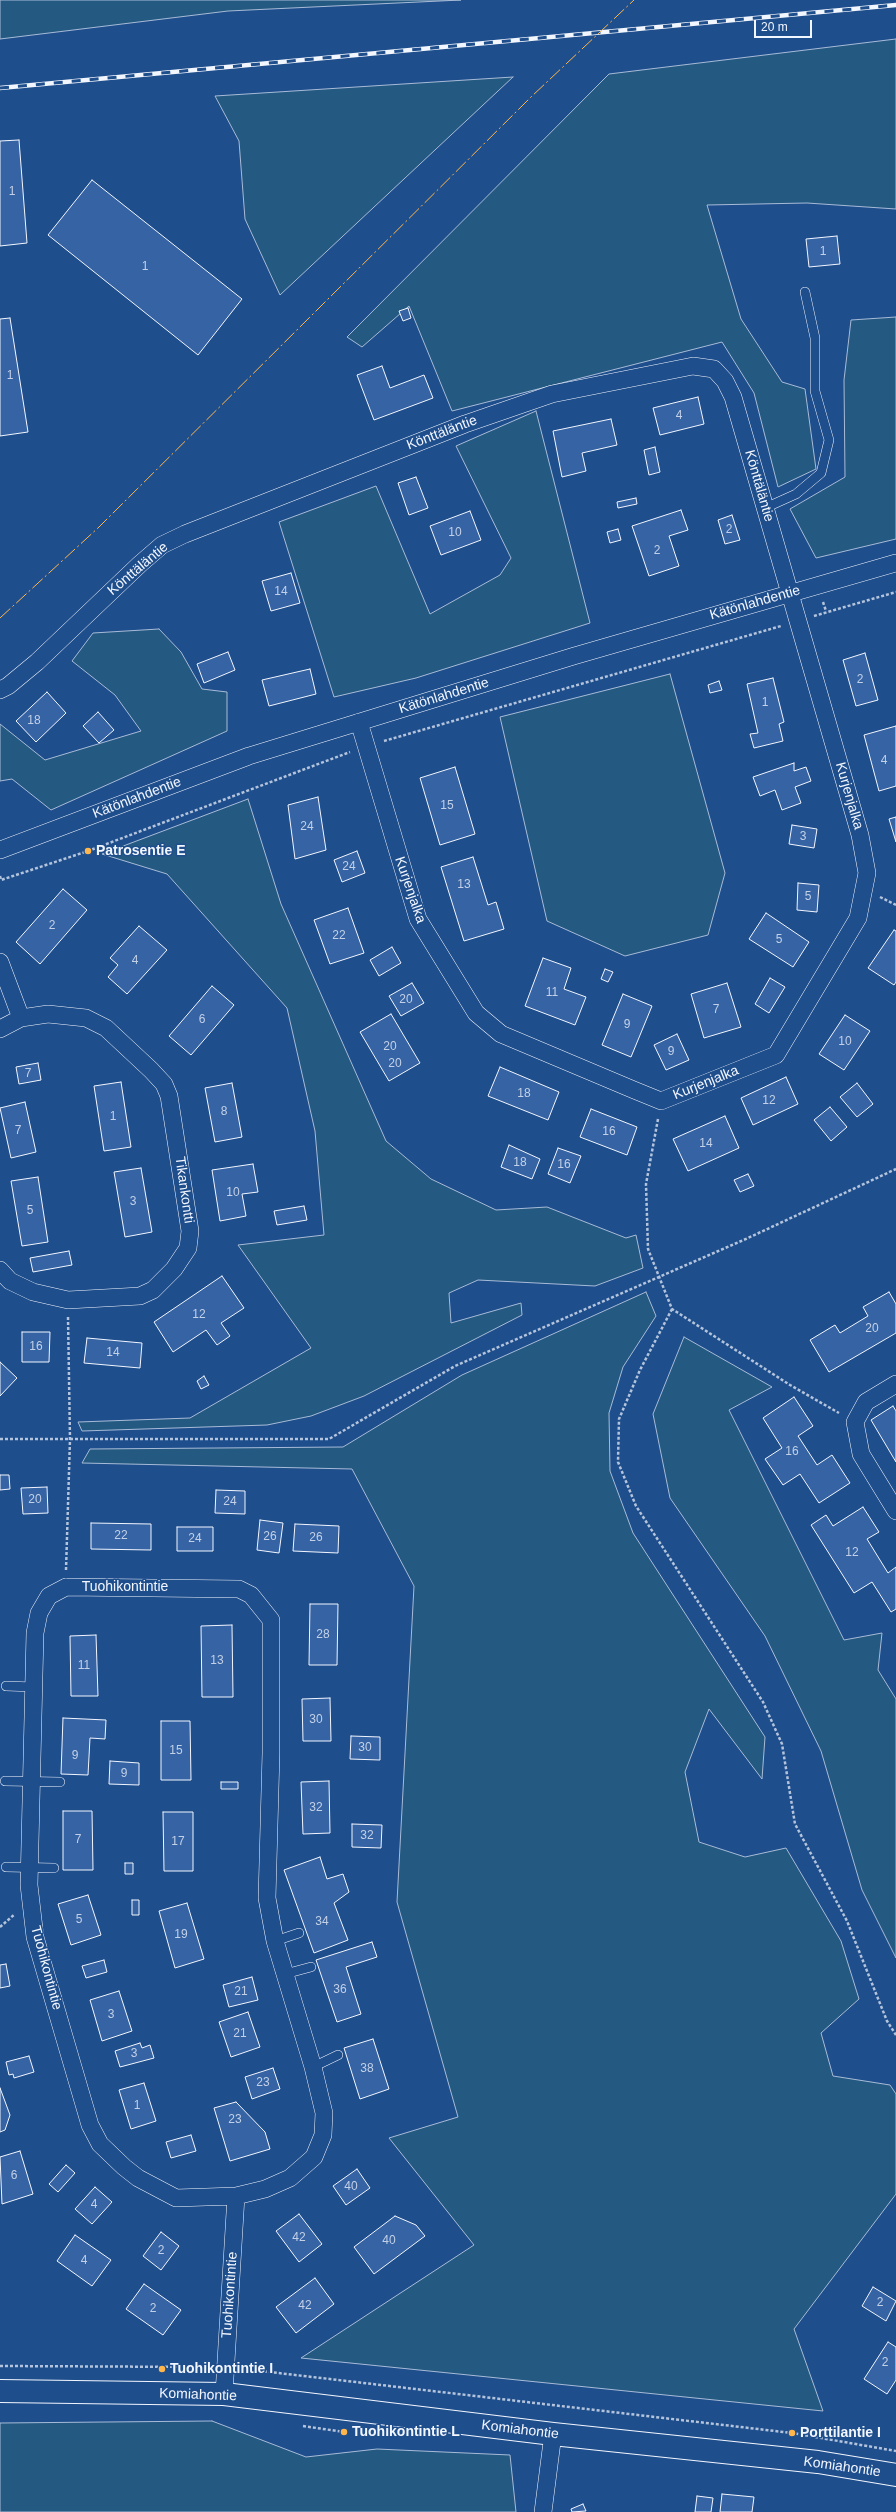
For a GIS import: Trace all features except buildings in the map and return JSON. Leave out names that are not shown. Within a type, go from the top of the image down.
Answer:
[{"type":"street","name":"Könttäläntie","points":[[0,690],[8,686],[32,667],[162,545],[185,534],[458,427],[552,394],[694,366],[714,369],[725,381],[733,397],[789,593]]},
{"type":"street","name":"Kätönlahdentie","points":[[0,850],[250,756],[789,593],[896,563]]},
{"type":"street","name":"Kurjenjalka","points":[[359,722],[418,919],[450,974],[476,1013],[501,1034],[661,1101],[776,1055],[858,918],[865,890],[867,873],[864,855],[789,593]]},
{"type":"street","points":[[0,962],[21,1018]]},
{"type":"street","name":"Tikankontti","points":[[0,1029],[21,1018],[48,1014],[64,1014],[86,1018],[106,1028],[164,1084],[169,1096],[177,1141],[190,1231],[188,1248],[174,1269],[153,1290],[140,1296],[68,1300],[33,1292],[10,1281],[0,1270]]},
{"type":"street","points":[[896,1384],[866,1402],[855,1422],[861,1454],[896,1511]]},
{"type":"street","name":"Tuohikontintie","points":[[66,1587],[239,1589],[251,1595],[271,1620],[271,1753],[267,1898],[275,1941],[313,2066],[324,2113],[323,2135],[314,2157],[290,2178],[265,2189],[236,2196],[176,2198],[138,2178],[100,2144],[90,2125],[35,1937],[30,1901],[29,1868],[34,1687],[35,1633],[38,1613],[49,1596],[66,1587]]},
{"type":"street","name":"Tuohikontintie","points":[[224,2394],[236,2196]]},
{"type":"street","name":"Komiahontie","points":[[0,2392],[224,2394],[553,2434],[818,2462],[896,2475]]},
{"type":"street","points":[[543,2512],[553,2434]]},
{"type":"lane","points":[[765,508],[796,494],[821,473],[829,440],[815,391],[815,338],[805,292]]},
{"type":"lane","points":[[6,1686],[34,1687]]},
{"type":"lane","points":[[5,1781],[60,1782]]},
{"type":"lane","points":[[6,1867],[54,1868]]},
{"type":"lane","points":[[275,1941],[299,1933]]},
{"type":"lane","points":[[285,1974],[311,1967]]},
{"type":"lane","points":[[313,2066],[338,2055]]},
{"type":"path","points":[[0,876],[1,880],[88,851],[366,746],[896,592]]},
{"type":"path","points":[[661,1101],[646,1184],[648,1248],[657,1276],[672,1309],[790,1385],[855,1422]]},
{"type":"path","points":[[0,1439],[329,1439],[455,1366],[657,1276],[748,1238],[896,1169]]},
{"type":"path","points":[[66,1587],[70,1439],[68,1300]]},
{"type":"path","points":[[672,1309],[640,1370],[619,1419],[618,1462],[636,1506],[763,1702],[782,1744],[795,1824],[847,1921],[887,2021],[896,2035]]},
{"type":"path","points":[[0,2366],[162,2369],[225,2367],[792,2433],[896,2451]]},
{"type":"shaded area","points":[[0,0],[461,0],[228,11],[0,39]]},
{"type":"shaded area","points":[[896,39],[896,209],[807,203],[707,205],[741,319],[782,382],[805,389],[816,469],[778,487],[754,393],[722,342],[452,411],[409,306],[362,347],[347,337],[609,74]]},
{"type":"shaded area","points":[[513,77],[280,295],[245,219],[239,141],[215,96]]},
{"type":"shaded area","points":[[896,317],[896,539],[816,558],[790,509],[845,477],[844,380],[851,320]]},
{"type":"shaded area","points":[[536,411],[590,623],[416,678],[334,697],[279,522],[376,486],[430,614],[500,575],[511,558],[456,446]]},
{"type":"shaded area","points":[[159,629],[181,652],[202,689],[227,692],[227,731],[51,810],[12,779],[0,781],[0,724],[45,760],[141,731],[115,695],[72,661],[93,633]]},
{"type":"shaded area","points":[[670,674],[725,873],[708,935],[625,956],[547,921],[500,717]]},
{"type":"shaded area","points":[[248,799],[281,904],[386,1141],[431,1179],[496,1210],[547,1207],[626,1238],[636,1235],[643,1268],[595,1286],[478,1280],[449,1293],[451,1323],[521,1303],[522,1315],[364,1396],[311,1416],[267,1425],[82,1431],[78,1422],[190,1418],[311,1348],[238,1245],[324,1235],[315,1131],[287,1008],[167,874],[102,854]]},
{"type":"shaded area","points":[[646,1292],[656,1316],[623,1367],[609,1413],[610,1471],[633,1533],[765,1737],[762,1779],[709,1709],[685,1772],[699,1842],[745,1857],[786,1848],[841,1941],[859,1999],[821,2033],[833,2076],[890,2085],[896,2094],[896,2194],[794,2329],[823,2411],[301,2358],[474,2245],[389,2138],[458,2117],[397,1902],[414,1586],[352,1469],[82,1463],[90,1449],[343,1447],[462,1375]]},
{"type":"shaded area","points":[[684,1337],[772,1387],[729,1410],[844,1640],[882,1633],[878,1670],[896,1699],[896,1958],[862,1890],[821,1751],[765,1636],[670,1498],[653,1414]]},
{"type":"shaded area","points":[[212,2421],[306,2457],[377,2449],[510,2455],[516,2512],[0,2512],[0,2423]]},
{"type":"railway","points":[[0,88],[896,5]]},
{"type":"power","points":[[0,618],[99,527],[531,97],[634,0]]},
{"type":"place","name":"Patrosentie E","points":[[88,851]]},
{"type":"place","name":"Tuohikontintie I","points":[[162,2369]]},
{"type":"place","name":"Tuohikontintie L","points":[[344,2432]]},
{"type":"place","name":"Porttilantie I","points":[[792,2433]]}]
